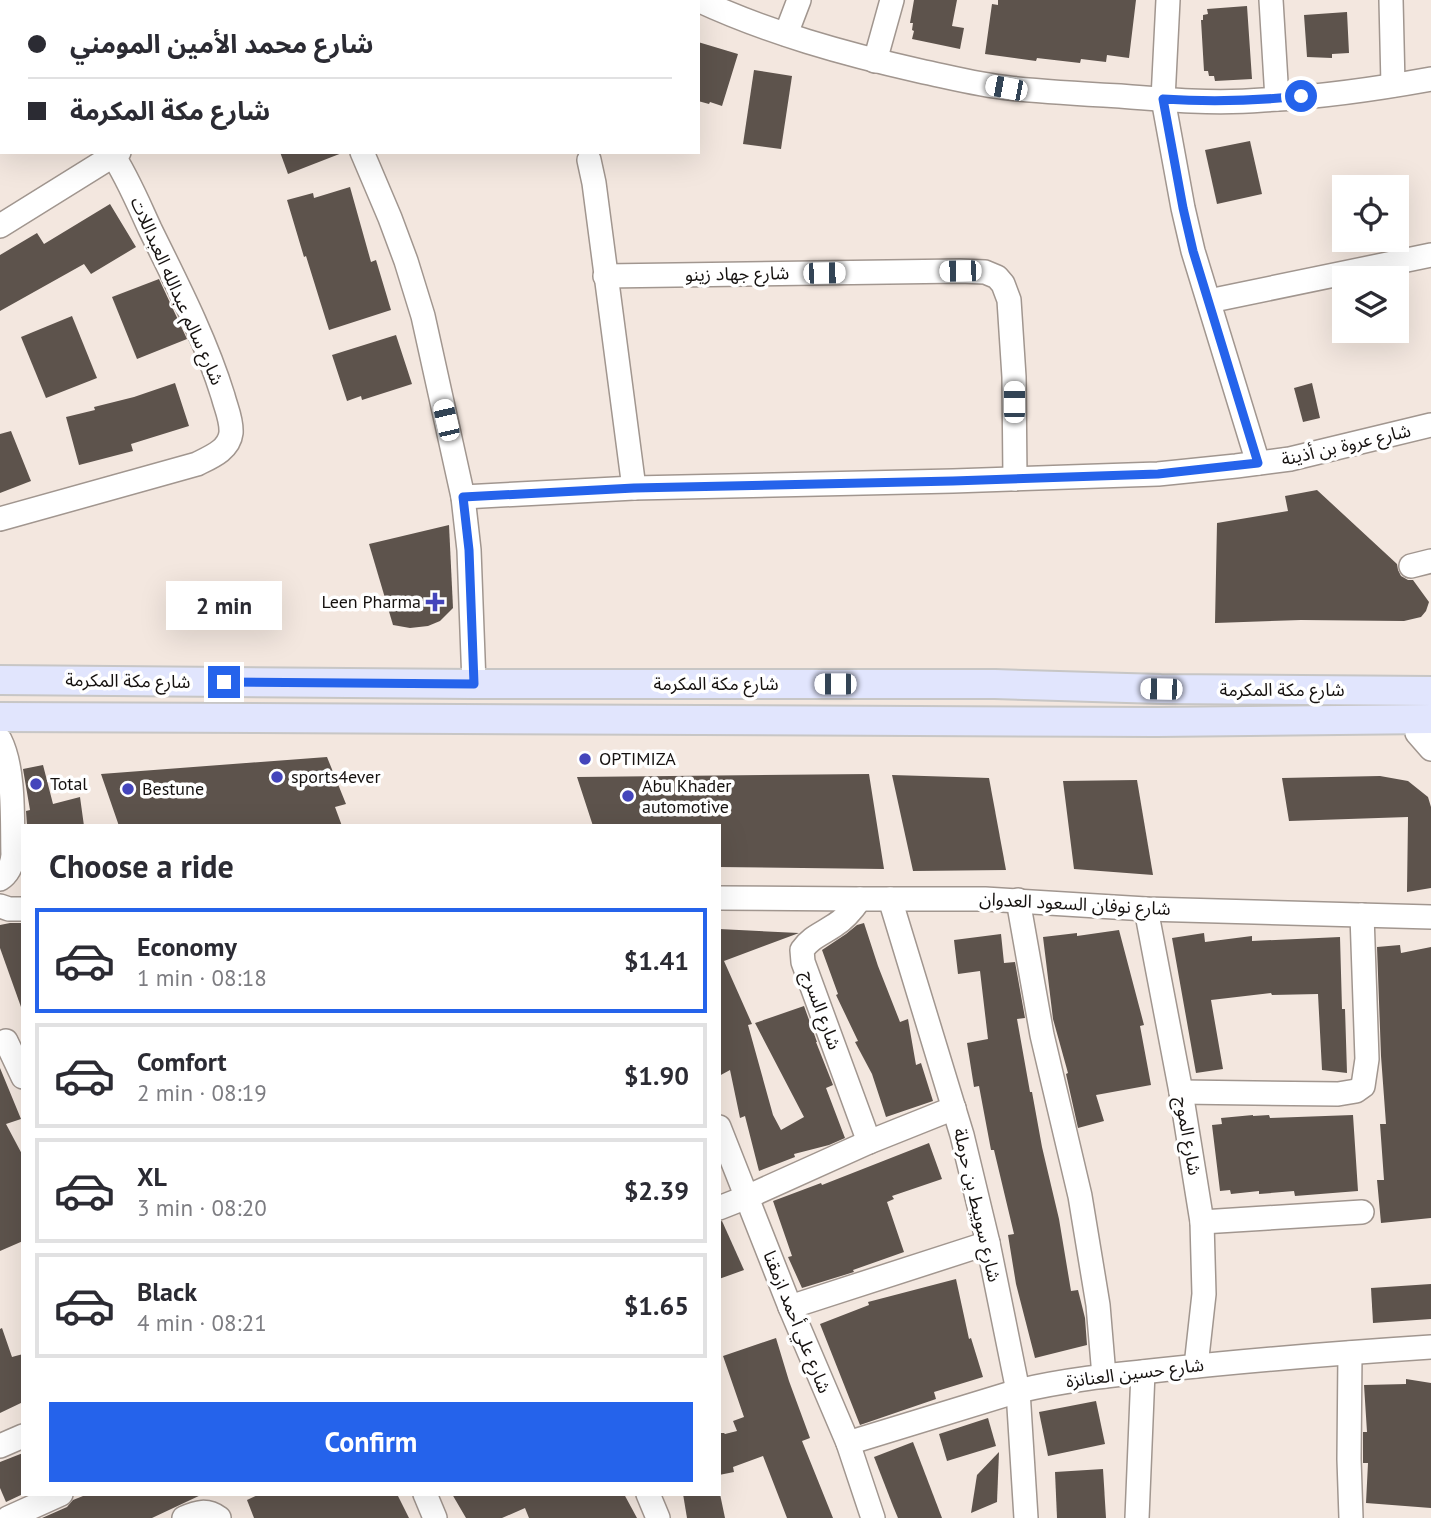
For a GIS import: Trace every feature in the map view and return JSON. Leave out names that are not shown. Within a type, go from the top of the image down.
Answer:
[{"type":"main road","name":"شارع مكة المكرمة","points":[[0,680],[984,684],[1161,689],[1431,691]]},
{"type":"main road","name":"شارع مكة المكرمة","points":[[0,717],[1157,722],[1378,720],[1428,734]]},
{"type":"street","points":[[786,34],[799,0]]},
{"type":"street","points":[[876,61],[892,0]]},
{"type":"street","points":[[1168,0],[1163,99],[1183,208],[1193,251],[1258,463]]},
{"type":"street","points":[[1272,0],[1277,99]]},
{"type":"street","points":[[1391,0],[1393,85]]},
{"type":"street","points":[[700,1],[836,51],[1006,88],[1205,102],[1277,99],[1431,79]]},
{"type":"street","points":[[0,226],[113,154]]},
{"type":"street","name":"شارع سالم عبدالله العبداللات","points":[[0,519],[197,464],[214,456],[226,446],[231,436],[230,421],[216,375],[182,294],[115,154]]},
{"type":"street","points":[[363,154],[402,250],[420,307],[463,497],[469,550],[474,684]]},
{"type":"street","points":[[589,160],[634,488]]},
{"type":"street","points":[[1209,302],[1431,255]]},
{"type":"street","name":"شارع جهاد زينو","points":[[605,276],[960,271],[985,272],[997,277],[1009,300],[1014,377],[1015,479]]},
{"type":"street","name":"شارع عروة بن أذينة","points":[[463,497],[634,488],[1158,474],[1290,459],[1431,425]]},
{"type":"street","points":[[0,740],[7,758],[10,784],[13,855],[9,870],[0,879]]},
{"type":"street","name":"شارع نوفان السعود العدوان","points":[[721,898],[944,898],[1146,909],[1431,917]]},
{"type":"street","name":"شارع السرج","points":[[860,900],[844,918],[814,936],[802,950],[803,962],[869,1142]]},
{"type":"street","name":"شارع سويبط بن حرملة","points":[[890,900],[954,1108],[988,1242],[1018,1391],[1026,1518]]},
{"type":"street","points":[[1018,900],[1042,1035],[1080,1196],[1097,1294],[1104,1376]]},
{"type":"street","points":[[0,906],[21,909]]},
{"type":"street","name":"شارع الموج","points":[[1146,909],[1181,1092],[1202,1222],[1204,1294],[1196,1366]]},
{"type":"street","points":[[1181,1092],[1338,1094],[1356,1091],[1363,1086],[1367,1059],[1362,915]]},
{"type":"street","points":[[9,1039],[21,1072]]},
{"type":"street","points":[[721,1207],[954,1108]]},
{"type":"street","name":"شارع علي أحمد ازمقنا","points":[[721,1131],[790,1307],[848,1443],[873,1518]]},
{"type":"street","points":[[1202,1222],[1362,1212]]},
{"type":"street","points":[[790,1307],[988,1242]]},
{"type":"street","name":"شارع حسين العنانزة","points":[[848,1443],[1018,1391],[1104,1376],[1431,1347]]},
{"type":"street","points":[[1350,1353],[1351,1518]]},
{"type":"street","points":[[1137,1518],[1143,1372]]},
{"type":"street","points":[[0,1446],[21,1437]]},
{"type":"street","points":[[8,1518],[57,1496]]},
{"type":"street","points":[[426,1496],[435,1518]]},
{"type":"street","points":[[649,1496],[658,1518]]},
{"type":"building","points":[[914,0],[957,0],[952,26],[964,28],[960,49],[912,39],[913,23],[910,23]]},
{"type":"building","points":[[998,0],[1136,0],[1129,58],[1107,55],[1106,62],[1081,59],[1080,63],[1037,58],[1036,61],[985,54],[992,4],[998,5]]},
{"type":"building","points":[[1247,6],[1252,79],[1215,81],[1214,76],[1209,76],[1208,71],[1204,71],[1203,15],[1208,14],[1207,9]]},
{"type":"building","points":[[1347,12],[1349,53],[1332,54],[1332,58],[1307,57],[1304,15]]},
{"type":"building","points":[[700,43],[738,54],[722,106],[710,102],[700,102]]},
{"type":"building","points":[[754,70],[792,76],[781,149],[743,144]]},
{"type":"building","points":[[1250,141],[1262,194],[1217,204],[1205,150]]},
{"type":"building","points":[[281,154],[339,154],[288,174]]},
{"type":"building","points":[[350,187],[371,262],[376,260],[391,310],[329,330],[287,200],[313,193],[314,198]]},
{"type":"building","points":[[110,204],[136,247],[91,274],[84,264],[0,311],[0,255],[37,233],[44,244]]},
{"type":"building","points":[[159,279],[187,339],[137,359],[112,297]]},
{"type":"building","points":[[72,316],[97,378],[46,398],[21,337]]},
{"type":"building","points":[[396,335],[412,384],[362,400],[361,396],[347,401],[332,355]]},
{"type":"building","points":[[175,383],[189,426],[131,444],[133,451],[79,465],[66,417]]},
{"type":"building","points":[[1312,383],[1320,418],[1303,422],[1294,388]]},
{"type":"building","points":[[11,431],[31,481],[0,493],[0,434]]},
{"type":"building","points":[[1317,490],[1397,564],[1401,576],[1413,580],[1429,602],[1426,611],[1421,617],[1404,621],[1215,623],[1217,523],[1288,511],[1285,496]]},
{"type":"building","points":[[449,525],[453,608],[440,621],[428,626],[410,628],[393,625],[369,544]]},
{"type":"building","points":[[327,757],[346,804],[335,807],[341,824],[118,824],[101,774]]},
{"type":"building","points":[[43,765],[53,804],[80,797],[84,824],[27,824],[26,811],[30,810],[23,769]]},
{"type":"building","points":[[869,774],[884,869],[721,867],[721,824],[592,824],[577,777]]},
{"type":"building","points":[[892,775],[989,778],[1006,870],[913,871]]},
{"type":"building","points":[[1380,776],[1408,781],[1428,797],[1431,807],[1431,888],[1407,892],[1408,817],[1289,821],[1282,778]]},
{"type":"building","points":[[1137,780],[1153,875],[1074,869],[1063,781]]},
{"type":"building","points":[[21,923],[21,1007],[0,948],[0,925]]},
{"type":"building","points":[[864,923],[900,1022],[908,1019],[916,1065],[921,1063],[933,1101],[886,1117],[872,1074],[855,1042],[858,1041],[836,995],[838,994],[822,950],[857,925]]},
{"type":"building","points":[[721,929],[799,933],[724,961],[752,1024],[748,1025],[773,1115],[781,1130],[804,1117],[755,1023],[804,1006],[833,1085],[826,1088],[845,1138],[794,1154],[795,1157],[759,1171],[745,1116],[740,1118],[730,1070],[721,1075]]},
{"type":"building","points":[[1119,930],[1144,1025],[1140,1026],[1151,1085],[1096,1095],[1104,1121],[1078,1128],[1066,1074],[1068,1073],[1053,1019],[1043,937],[1077,933],[1077,936]]},
{"type":"building","points":[[1204,933],[1205,942],[1252,936],[1252,941],[1340,937],[1347,1073],[1322,1070],[1318,994],[1271,993],[1211,1000],[1223,1069],[1196,1073],[1172,938]]},
{"type":"building","points":[[1001,934],[1004,963],[1015,962],[1025,1018],[1017,1019],[1030,1092],[1059,1219],[1071,1291],[1078,1290],[1085,1318],[1087,1345],[1035,1358],[1016,1284],[1008,1235],[1014,1234],[994,1150],[991,1150],[979,1086],[974,1087],[967,1043],[988,1039],[980,971],[958,974],[954,940]]},
{"type":"building","points":[[1400,945],[1401,953],[1431,947],[1431,1218],[1381,1223],[1377,1180],[1384,1180],[1380,1124],[1386,1124],[1377,947]]},
{"type":"building","points":[[0,1068],[21,1119],[6,1124],[21,1152],[21,1242],[0,1251]]},
{"type":"building","points":[[1269,1115],[1270,1118],[1353,1115],[1358,1191],[1295,1196],[1294,1191],[1231,1194],[1230,1190],[1220,1191],[1212,1125],[1222,1124],[1221,1118]]},
{"type":"building","points":[[929,1143],[942,1179],[892,1196],[894,1199],[887,1202],[904,1252],[853,1270],[854,1272],[802,1288],[788,1257],[792,1256],[773,1201]]},
{"type":"building","points":[[721,1221],[744,1270],[721,1278]]},
{"type":"building","points":[[956,1279],[969,1339],[971,1338],[983,1377],[934,1392],[936,1399],[860,1425],[820,1324],[869,1305],[868,1302]]},
{"type":"building","points":[[1431,1284],[1431,1319],[1373,1323],[1371,1288]]},
{"type":"building","points":[[2,1328],[12,1357],[21,1355],[21,1403],[0,1413]]},
{"type":"building","points":[[776,1338],[810,1438],[802,1441],[833,1518],[787,1518],[763,1456],[733,1467],[734,1472],[721,1475],[721,1433],[737,1431],[733,1421],[744,1417],[723,1356]]},
{"type":"building","points":[[1406,1379],[1431,1383],[1431,1508],[1366,1503],[1368,1463],[1363,1463],[1363,1432],[1367,1432],[1364,1385],[1406,1384]]},
{"type":"building","points":[[1096,1401],[1105,1444],[1048,1456],[1039,1412]]},
{"type":"building","points":[[988,1418],[996,1446],[947,1461],[939,1434]]},
{"type":"building","points":[[913,1442],[942,1518],[898,1518],[874,1457]]},
{"type":"building","points":[[999,1452],[997,1502],[971,1513],[977,1475]]},
{"type":"building","points":[[21,1454],[21,1495],[6,1502],[0,1488],[0,1462]]},
{"type":"building","points":[[1103,1469],[1106,1518],[1057,1518],[1055,1472]]},
{"type":"building","points":[[83,1496],[199,1496],[152,1518],[42,1518],[67,1507],[73,1500]]},
{"type":"building","points":[[256,1496],[398,1496],[409,1518],[254,1518],[247,1500]]},
{"type":"building","points":[[453,1496],[625,1496],[637,1518],[529,1518],[525,1508],[502,1518],[466,1518]]},
{"type":"building","points":[[683,1496],[720,1496],[725,1518],[687,1518]]},
{"type":"place","name":"Leen Pharma","points":[[435,602]]},
{"type":"place","name":"OPTIMIZA","points":[[585,759]]},
{"type":"place","name":"sports4ever","points":[[277,777]]},
{"type":"place","name":"Total","points":[[36,784]]},
{"type":"place","name":"Bestune","points":[[128,789]]},
{"type":"place","name":"Abu Khader automotive","points":[[628,796]]},
{"type":"route","points":[[224,682],[474,684],[469,550],[463,497],[634,488],[1158,474],[1258,463],[1193,251],[1163,99],[1231,102],[1301,96]]}]
